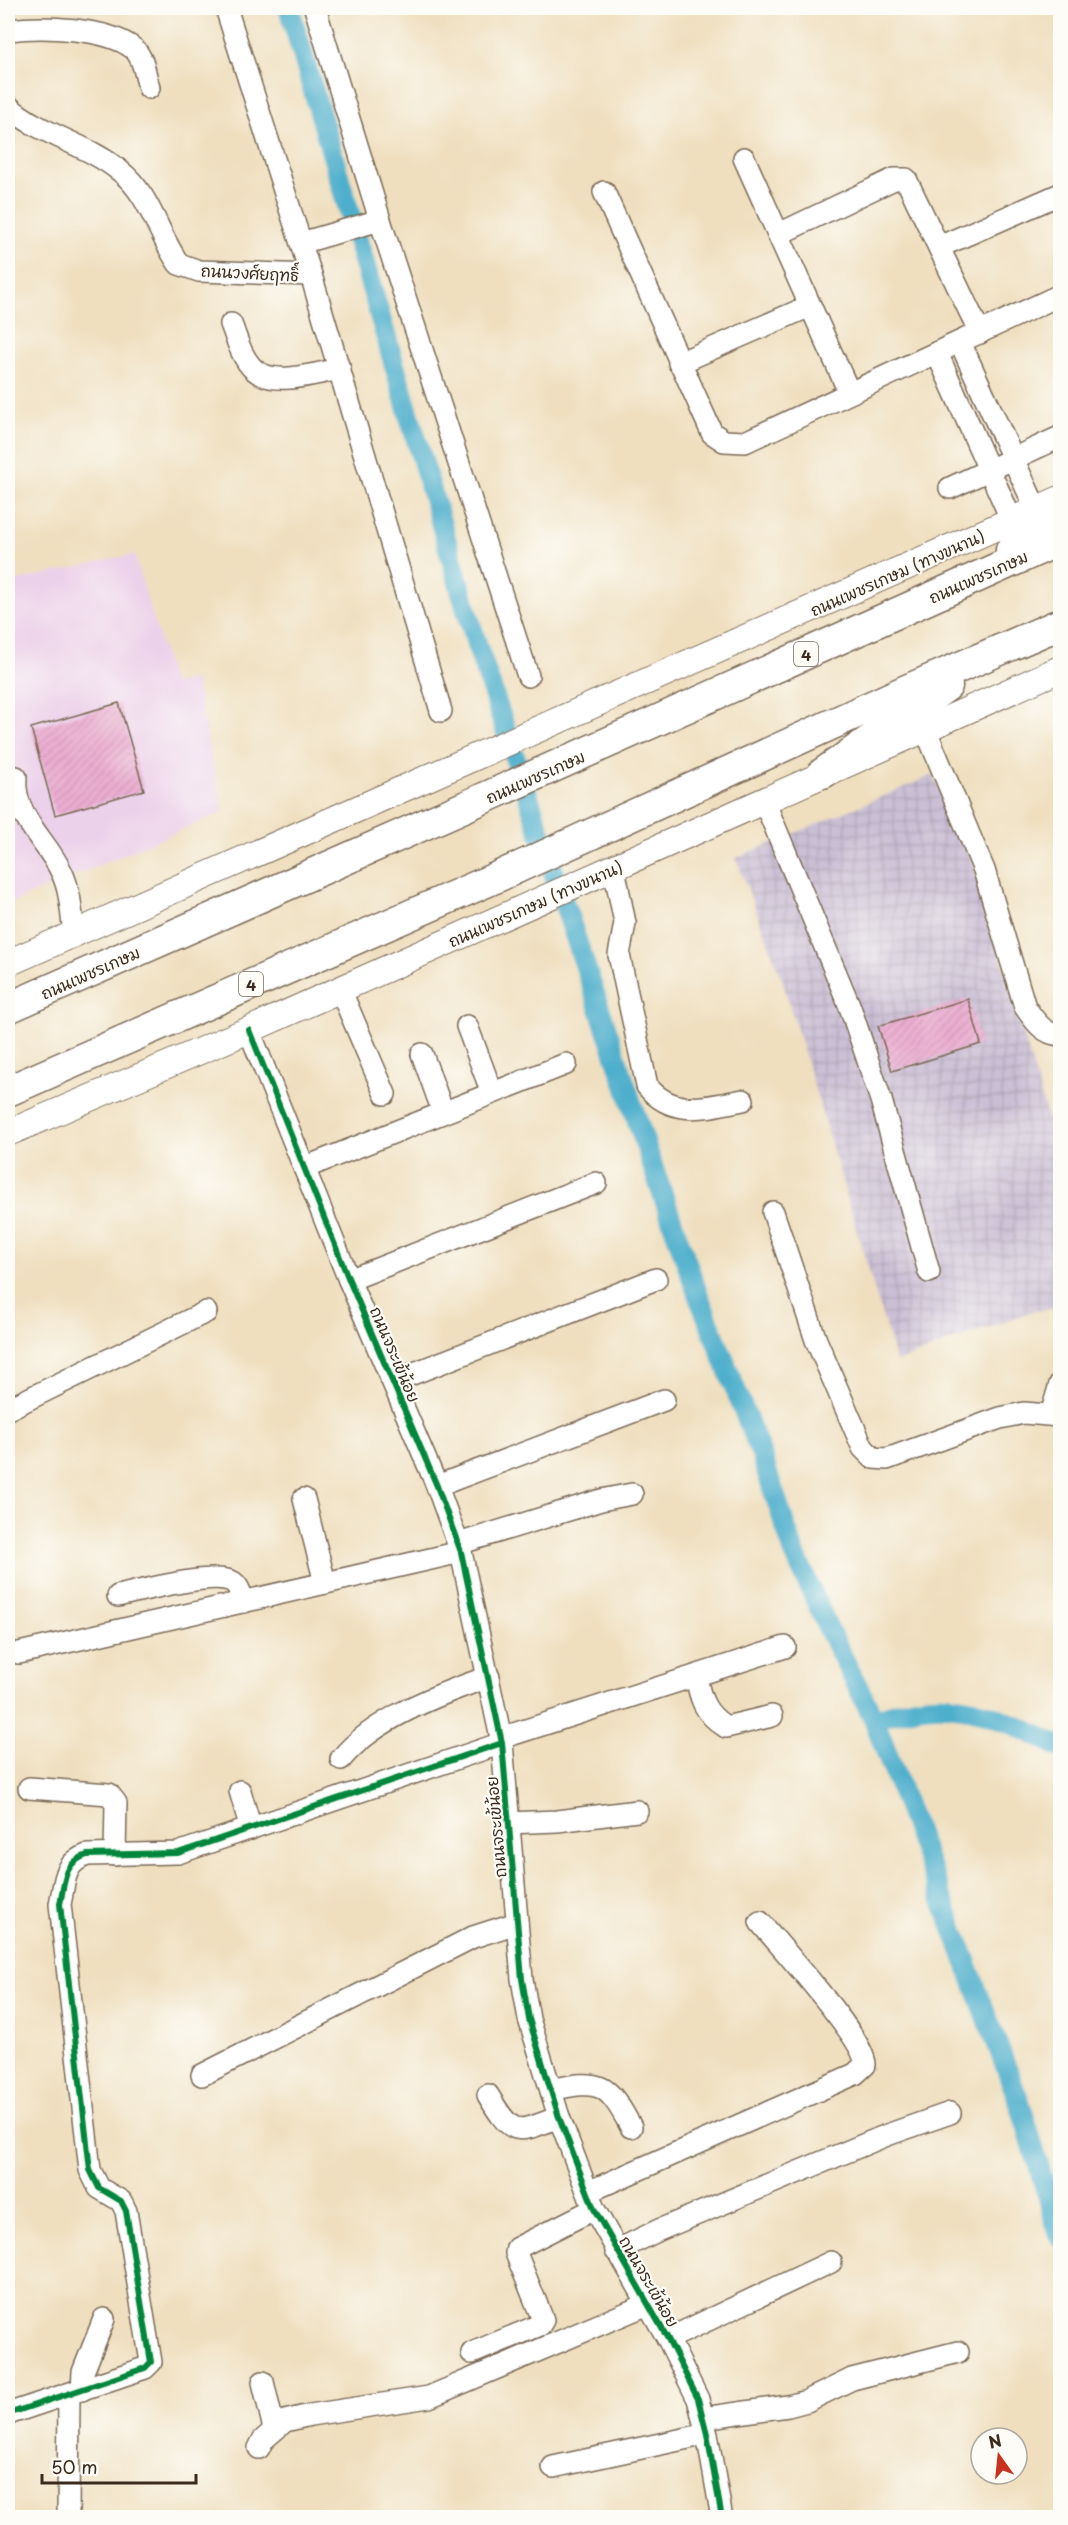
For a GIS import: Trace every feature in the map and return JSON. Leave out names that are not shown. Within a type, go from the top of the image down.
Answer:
[{"type":"highway","points":[[973,579],[1035,531],[1048,508]]},
{"type":"highway","name":"ถนนเพชรเกษม","points":[[8,1008],[1060,540]]},
{"type":"highway","name":"4","points":[[8,1091],[495,878],[1060,624]]},
{"type":"highway","points":[[823,773],[940,692],[979,659]]},
{"type":"main road","name":"ถนนเพชรเกษม (ทางขนาน)","points":[[8,963],[452,765],[1012,520],[1048,508],[1060,499]]},
{"type":"main road","name":"ถนนเพชรเกษม (ทางขนาน)","points":[[8,1133],[249,1030],[1060,669]]},
{"type":"street","points":[[226,8],[311,241],[311,275],[441,711]]},
{"type":"street","points":[[315,8],[373,222],[528,676]]},
{"type":"street","points":[[8,30],[60,27],[120,42],[134,49],[140,57],[149,88]]},
{"type":"street","name":"ถนนวงศ์ยฤทธิ์","points":[[12,117],[80,146],[121,171],[154,217],[179,264],[199,271],[311,275]]},
{"type":"street","points":[[744,158],[849,392]]},
{"type":"street","points":[[779,234],[900,178],[910,183],[980,333]]},
{"type":"street","points":[[604,192],[712,432],[724,441],[745,442],[1060,295]]},
{"type":"street","points":[[939,247],[1060,194]]},
{"type":"street","points":[[311,241],[373,222]]},
{"type":"street","points":[[679,363],[810,306]]},
{"type":"street","points":[[231,324],[243,354],[259,373],[288,376],[340,369]]},
{"type":"street","points":[[960,342],[1013,459],[1048,508]]},
{"type":"street","points":[[937,353],[1012,520]]},
{"type":"street","points":[[950,488],[1060,437]]},
{"type":"street","points":[[925,728],[984,870],[1025,1007],[1050,1035],[1060,1035]]},
{"type":"street","points":[[16,777],[15,788],[22,809],[35,835],[62,871],[69,895],[74,933]]},
{"type":"street","points":[[765,802],[850,1007],[881,1100],[929,1272]]},
{"type":"street","points":[[608,871],[625,923],[619,955],[647,1086],[654,1095],[671,1105],[688,1109],[743,1100]]},
{"type":"street","points":[[340,989],[385,1094]]},
{"type":"street","points":[[467,1026],[492,1093]]},
{"type":"street","name":"ถนนจระเข้น้อย","points":[[249,1030],[349,1280],[437,1486],[460,1548],[501,1741],[522,1979],[529,2019],[559,2117],[591,2200],[616,2251],[668,2339],[690,2382],[705,2426],[722,2517]]},
{"type":"street","points":[[422,1054],[443,1113]]},
{"type":"street","points":[[304,1168],[566,1064]]},
{"type":"street","points":[[349,1280],[596,1183]]},
{"type":"street","points":[[773,1212],[816,1340],[863,1448],[873,1458],[887,1459],[1000,1418],[1024,1413],[1056,1415],[1060,1384]]},
{"type":"street","points":[[394,1381],[656,1279]]},
{"type":"street","points":[[8,1409],[206,1312]]},
{"type":"street","points":[[437,1486],[664,1400]]},
{"type":"street","points":[[19,1653],[325,1583],[460,1548],[601,1500],[632,1494]]},
{"type":"street","points":[[304,1499],[325,1583]]},
{"type":"street","points":[[118,1596],[194,1580],[227,1579],[238,1586],[244,1602]]},
{"type":"street","points":[[8,2414],[145,2368],[151,2362],[126,2211],[121,2201],[99,2188],[90,2170],[60,1904],[69,1865],[75,1859],[87,1855],[178,1853],[501,1741],[785,1647]]},
{"type":"street","points":[[696,1676],[700,1700],[717,1721],[726,1727],[772,1716]]},
{"type":"street","points":[[341,1759],[352,1745],[386,1722],[462,1686],[489,1677]]},
{"type":"street","points":[[29,1788],[109,1794],[116,1803],[115,1855]]},
{"type":"street","points":[[240,1791],[251,1829]]},
{"type":"street","points":[[508,1823],[557,1821],[637,1811]]},
{"type":"street","points":[[472,2353],[540,2325],[543,2320],[516,2253],[517,2248],[591,2200],[855,2074],[865,2065],[864,2054],[842,2020],[760,1922]]},
{"type":"street","points":[[202,2075],[473,1937],[517,1923]]},
{"type":"street","points":[[551,2090],[583,2083],[596,2084],[619,2104],[631,2127]]},
{"type":"street","points":[[488,2095],[504,2123],[511,2127],[521,2129],[559,2117]]},
{"type":"street","points":[[616,2251],[659,2230],[876,2139],[950,2113]]},
{"type":"street","points":[[668,2339],[831,2262]]},
{"type":"street","points":[[259,2448],[274,2429],[285,2421],[310,2415],[429,2397],[648,2304]]},
{"type":"street","points":[[68,2517],[75,2392],[104,2319]]},
{"type":"street","points":[[553,2467],[788,2406],[816,2397],[852,2379],[958,2352]]},
{"type":"street","points":[[263,2382],[274,2429]]},
{"type":"shaded area","points":[[134,554],[173,684],[195,680],[223,812],[8,904],[8,583]]},
{"type":"shaded area","points":[[933,775],[970,852],[1060,1160],[1060,1307],[1030,1312],[896,1362],[782,979],[736,858]]},
{"type":"building","points":[[119,703],[144,790],[55,815],[31,728]]},
{"type":"building","points":[[968,999],[981,1044],[892,1071],[878,1026]]},
{"type":"waterway","points":[[289,8],[477,645],[654,1170],[697,1292],[761,1454],[794,1552],[828,1628],[874,1719],[1021,2107],[1060,2237]]},
{"type":"waterway","points":[[874,1719],[919,1707],[957,1706],[1010,1723],[1060,1747]]},
{"type":"cycle path","points":[[249,1030],[349,1280],[437,1486],[461,1552],[502,1743],[522,1979],[529,2019],[559,2117],[594,2209],[668,2339],[698,2399],[707,2434],[722,2518]]},
{"type":"cycle path","points":[[8,2414],[145,2368],[151,2362],[126,2211],[121,2201],[99,2188],[90,2170],[60,1904],[69,1868],[79,1858],[87,1855],[178,1853],[502,1743]]}]
